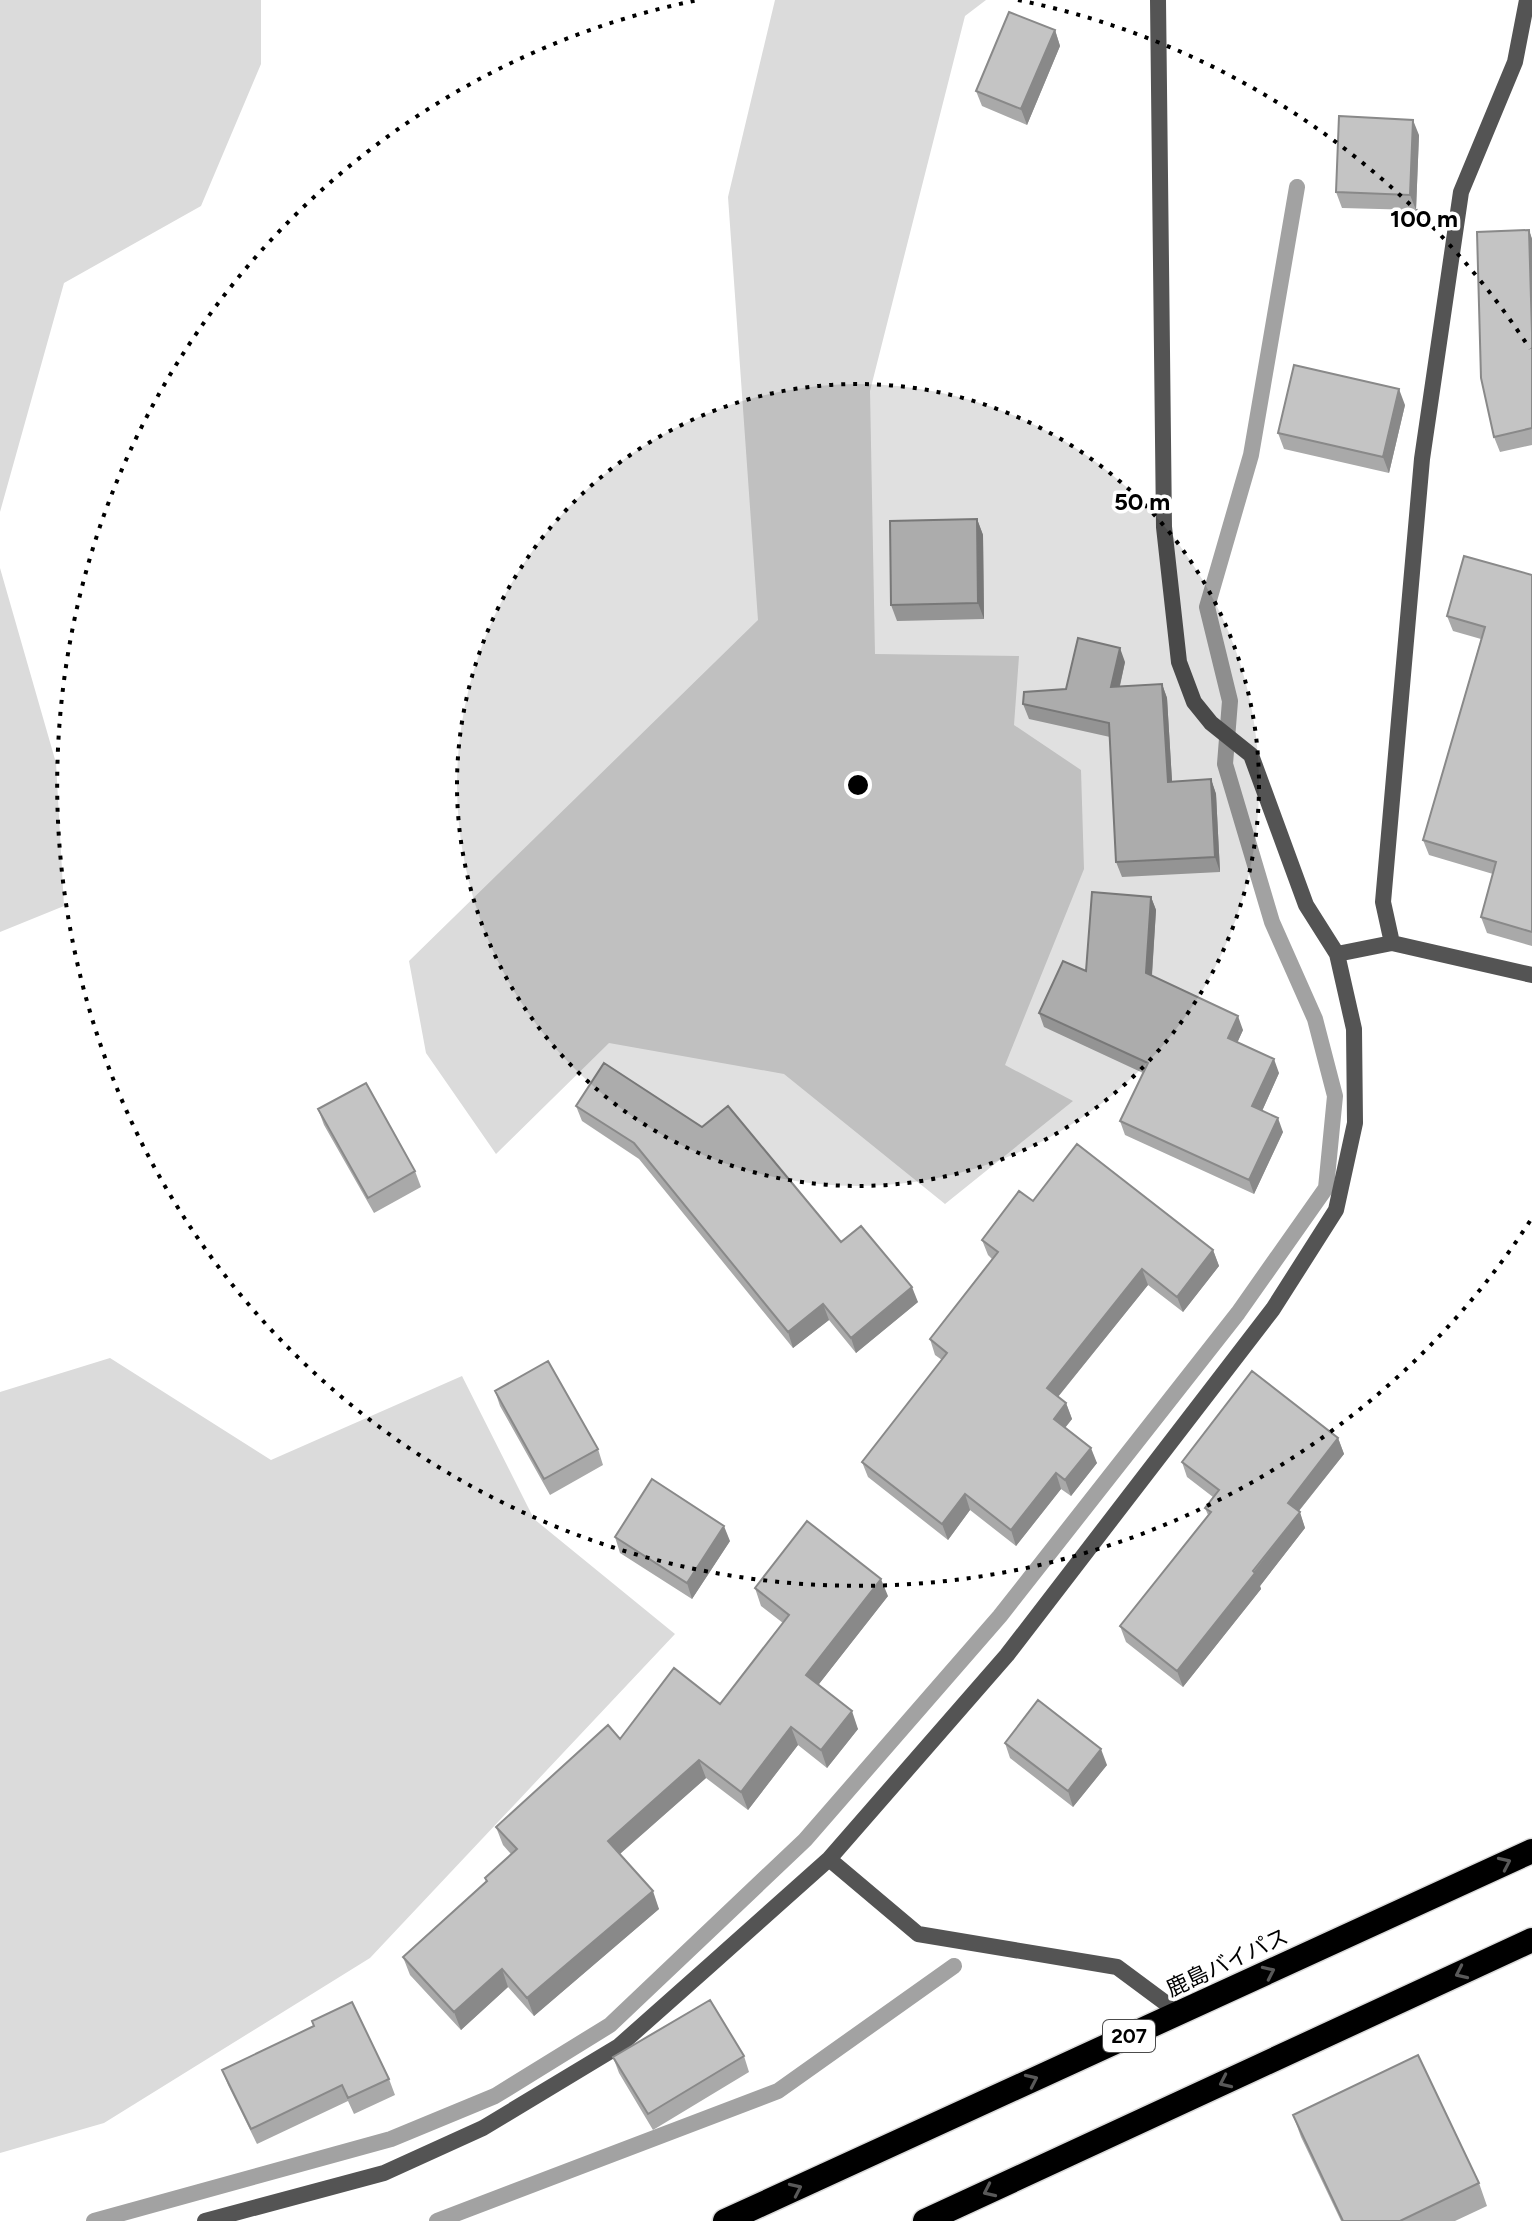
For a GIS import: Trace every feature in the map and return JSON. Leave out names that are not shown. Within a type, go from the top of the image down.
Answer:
[{"type":"highway","name":"鹿島バイパス","points":[[725,2221],[1532,1851]]},
{"type":"highway","points":[[925,2221],[1532,1940]]},
{"type":"street","points":[[205,2221],[384,2173],[483,2128],[619,2046],[829,1859],[1007,1655],[1273,1309],[1336,1210],[1355,1123],[1354,1029],[1337,954],[1306,905],[1251,755],[1211,723],[1194,702],[1179,662],[1164,527],[1158,0]]},
{"type":"street","points":[[1392,943],[1383,902],[1424,443],[1461,192],[1515,62],[1527,0]]},
{"type":"street","points":[[1337,954],[1392,943],[1532,975]]},
{"type":"street","points":[[829,1859],[918,1934],[1117,1967],[1179,2013]]},
{"type":"shaded area","points":[[0,0],[261,0],[261,64],[201,206],[64,283],[0,512]]},
{"type":"shaded area","points":[[775,0],[986,0],[965,16],[870,391],[875,654],[1019,656],[1014,725],[1081,770],[1084,869],[1005,1065],[1073,1101],[945,1204],[784,1074],[609,1043],[496,1154],[426,1053],[409,961],[758,620],[728,197]]},
{"type":"shaded area","points":[[0,568],[56,763],[64,906],[0,932]]},
{"type":"shaded area","points":[[110,1358],[271,1460],[462,1376],[534,1519],[675,1634],[370,1958],[104,2123],[0,2153],[0,1392]]},
{"type":"building","points":[[1009,12],[1055,30],[1021,109],[976,91]]},
{"type":"building","points":[[1339,116],[1413,120],[1410,195],[1336,192]]},
{"type":"building","points":[[1529,230],[1532,428],[1494,437],[1481,378],[1477,232]]},
{"type":"building","points":[[1294,365],[1399,389],[1383,457],[1278,433]]},
{"type":"building","points":[[977,519],[978,603],[891,605],[890,521]]},
{"type":"building","points":[[1464,556],[1532,575],[1532,932],[1481,917],[1496,862],[1423,840],[1485,627],[1447,616]]},
{"type":"building","points":[[1078,638],[1120,648],[1111,687],[1162,684],[1168,782],[1211,779],[1215,857],[1116,862],[1109,723],[1023,704],[1024,692],[1066,689]]},
{"type":"building","points":[[1092,892],[1151,897],[1146,973],[1238,1016],[1228,1038],[1274,1059],[1252,1106],[1278,1118],[1249,1180],[1120,1121],[1148,1063],[1039,1013],[1063,961],[1086,971]]},
{"type":"building","points":[[604,1063],[702,1127],[728,1106],[841,1242],[861,1226],[912,1287],[851,1338],[823,1304],[788,1332],[634,1143],[576,1106]]},
{"type":"building","points":[[366,1083],[415,1171],[368,1198],[318,1109]]},
{"type":"building","points":[[1077,1144],[1213,1250],[1177,1297],[1142,1269],[1047,1388],[1066,1403],[1054,1419],[1091,1448],[1065,1480],[1056,1473],[1011,1530],[965,1494],[942,1524],[862,1462],[947,1353],[930,1339],[998,1252],[982,1240],[1019,1191],[1033,1201]]},
{"type":"building","points":[[548,1361],[598,1449],[544,1479],[495,1391]]},
{"type":"building","points":[[1252,1371],[1338,1438],[1288,1503],[1300,1512],[1177,1671],[1120,1626],[1211,1512],[1205,1508],[1219,1490],[1182,1462]]},
{"type":"building","points":[[652,1479],[724,1526],[687,1583],[615,1537]]},
{"type":"building","points":[[807,1521],[881,1579],[806,1675],[852,1711],[821,1750],[791,1727],[741,1792],[699,1760],[608,1841],[653,1891],[527,1998],[502,1969],[454,2012],[403,1957],[487,1881],[485,1878],[517,1849],[496,1827],[608,1725],[620,1739],[674,1668],[720,1704],[789,1615],[755,1588]]},
{"type":"building","points":[[1038,1700],[1101,1749],[1068,1791],[1005,1743]]},
{"type":"building","points":[[710,2000],[744,2056],[648,2114],[613,2057]]},
{"type":"building","points":[[352,2002],[389,2079],[348,2098],[342,2085],[251,2129],[222,2070],[314,2026],[312,2021]]},
{"type":"building","points":[[1418,2055],[1479,2183],[1400,2221],[1343,2221],[1293,2115]]},
{"type":"waterway","points":[[94,2221],[391,2139],[495,2096],[610,2025],[805,1840],[1000,1616],[1238,1313],[1326,1188],[1335,1096],[1315,1019],[1272,922],[1225,764],[1230,701],[1207,607],[1251,455],[1297,187]]},
{"type":"waterway","points":[[437,2221],[778,2091],[954,1966]]}]
